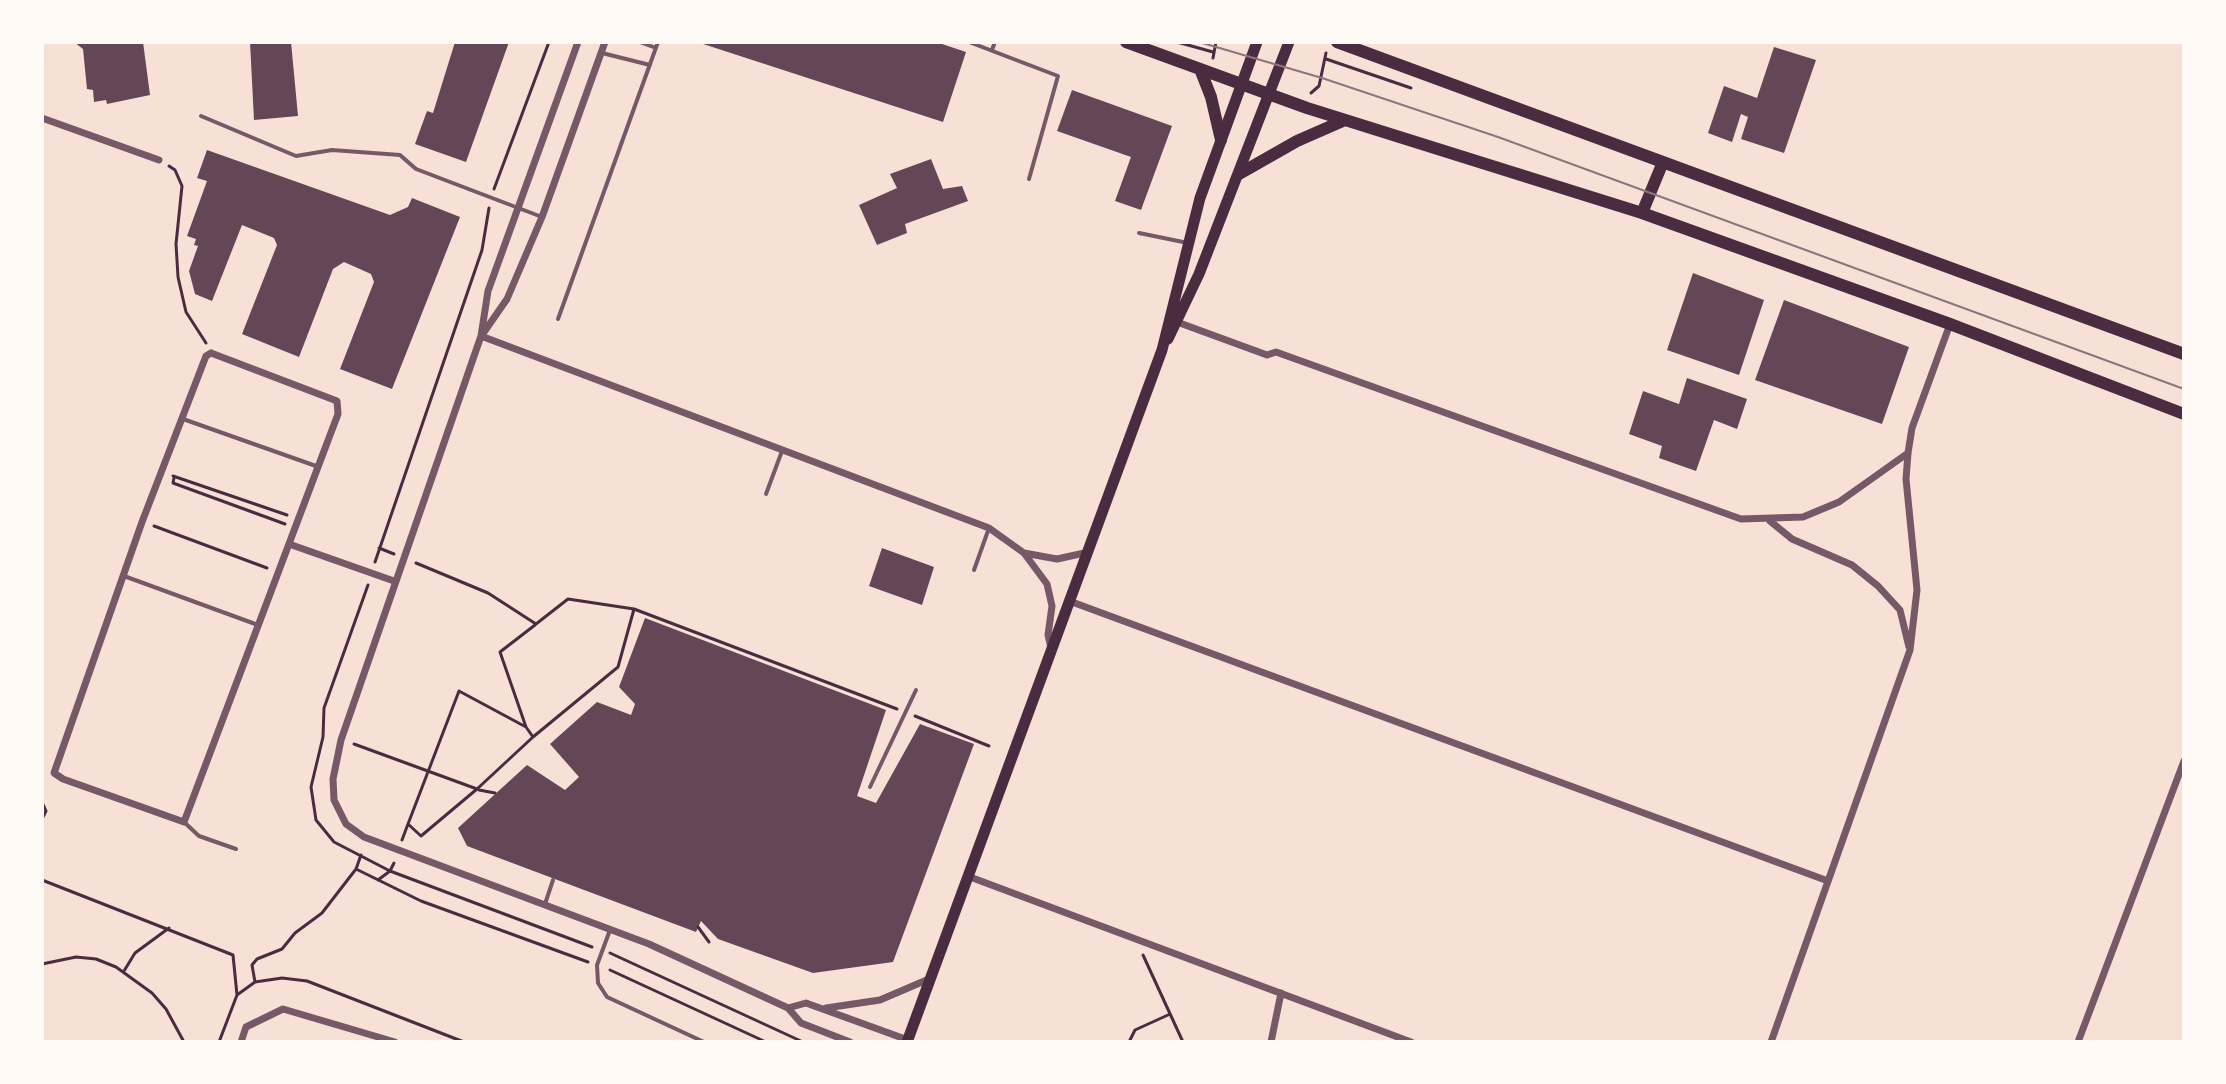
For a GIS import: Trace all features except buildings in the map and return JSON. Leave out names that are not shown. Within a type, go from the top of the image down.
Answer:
[{"type":"highway","points":[[1126,42],[1269,95],[1642,213],[1950,324],[2184,414]]},
{"type":"highway","points":[[1337,42],[2184,354]]},
{"type":"highway","points":[[1200,69],[1211,97],[1221,140]]},
{"type":"highway","points":[[1239,174],[1297,141],[1345,120]]},
{"type":"highway","points":[[1642,213],[1663,162]]},
{"type":"main road","points":[[907,1041],[1053,654],[1162,350],[1188,243],[1257,42]]},
{"type":"main road","points":[[1162,350],[1177,322],[1239,174],[1289,42]]},
{"type":"street","points":[[578,42],[488,291],[481,336],[341,740],[333,779],[334,800],[346,824],[364,837],[649,944],[788,1008],[801,1023],[834,1039],[850,1042]]},
{"type":"street","points":[[481,336],[507,299],[542,217],[605,42]]},
{"type":"street","points":[[42,118],[159,160]]},
{"type":"street","points":[[1177,322],[1267,355],[1276,352],[1741,519],[1770,521],[1803,517],[1839,502],[1908,453]]},
{"type":"street","points":[[1771,1042],[1910,650],[1917,590],[1906,479],[1908,453],[1912,428],[1950,324]]},
{"type":"street","points":[[481,336],[989,528],[1024,553],[1047,584],[1052,606],[1048,635],[1053,654]]},
{"type":"street","points":[[211,353],[337,401],[338,414],[184,822],[63,779],[54,773],[142,522],[183,419],[206,356],[211,353]]},
{"type":"street","points":[[1770,521],[1792,539],[1852,565],[1878,586],[1900,610],[1910,650]]},
{"type":"street","points":[[289,544],[394,581]]},
{"type":"street","points":[[1024,553],[1057,559],[1090,552]]},
{"type":"street","points":[[1072,602],[1828,881]]},
{"type":"street","points":[[2078,1042],[2184,761]]},
{"type":"street","points":[[970,877],[1411,1042]]},
{"type":"street","points":[[824,1009],[880,1000],[931,978]]},
{"type":"street","points":[[1271,1042],[1281,993]]},
{"type":"street","points":[[788,1008],[806,1003],[907,1041]]},
{"type":"street","points":[[241,1042],[246,1027],[283,1009],[395,1042]]},
{"type":"lane","points":[[558,319],[657,45],[640,42]]},
{"type":"lane","points":[[969,42],[1058,76],[1029,179]]},
{"type":"lane","points":[[992,50],[995,42]]},
{"type":"lane","points":[[601,52],[650,65]]},
{"type":"lane","points":[[201,116],[296,156],[332,150],[400,155],[416,169],[542,217]]},
{"type":"lane","points":[[1139,233],[1188,243]]},
{"type":"lane","points":[[183,419],[316,466]]},
{"type":"lane","points":[[766,494],[782,451]]},
{"type":"lane","points":[[974,570],[989,528]]},
{"type":"lane","points":[[124,576],[258,625]]},
{"type":"lane","points":[[870,787],[908,713],[916,690]]},
{"type":"lane","points":[[184,822],[199,836],[236,849]]},
{"type":"lane","points":[[545,906],[553,880]]},
{"type":"lane","points":[[610,930],[597,965],[598,983],[607,997],[704,1042]]},
{"type":"path","points":[[549,42],[491,196],[482,250],[324,708],[323,737],[311,787],[316,820],[334,842],[390,871],[603,950],[803,1042]]},
{"type":"path","points":[[1177,42],[1213,52]]},
{"type":"path","points":[[1326,59],[1411,88]]},
{"type":"path","points":[[159,160],[175,170],[182,186],[176,244],[178,277],[186,312],[211,353]]},
{"type":"path","points":[[179,463],[173,483],[296,523]]},
{"type":"path","points":[[162,472],[296,523]]},
{"type":"path","points":[[142,522],[278,572]]},
{"type":"path","points":[[379,548],[488,593],[536,624]]},
{"type":"path","points":[[533,737],[526,727],[500,652],[568,599],[634,609],[989,746]]},
{"type":"path","points":[[431,827],[618,667],[634,609]]},
{"type":"path","points":[[408,824],[459,691],[526,727]]},
{"type":"path","points":[[323,737],[341,740],[495,793]]},
{"type":"path","points":[[42,802],[46,811],[42,819]]},
{"type":"path","points":[[255,982],[252,965],[257,959],[287,946],[295,933],[322,913],[356,869],[361,855]]},
{"type":"path","points":[[356,869],[421,901],[597,965],[766,1042]]},
{"type":"path","points":[[42,880],[233,955],[237,995],[219,1042]]},
{"type":"path","points":[[698,927],[709,942]]},
{"type":"path","points":[[124,971],[135,953],[169,928]]},
{"type":"path","points":[[1136,940],[1183,1042]]},
{"type":"path","points":[[42,964],[76,957],[96,959],[124,971],[166,1009],[184,1042]]},
{"type":"path","points":[[237,995],[255,982],[282,978],[307,981],[464,1042]]},
{"type":"path","points":[[1129,1042],[1135,1030],[1168,1015]]},
{"type":"tram line","points":[[1199,42],[1322,78],[1498,137],[2184,389]]}]
